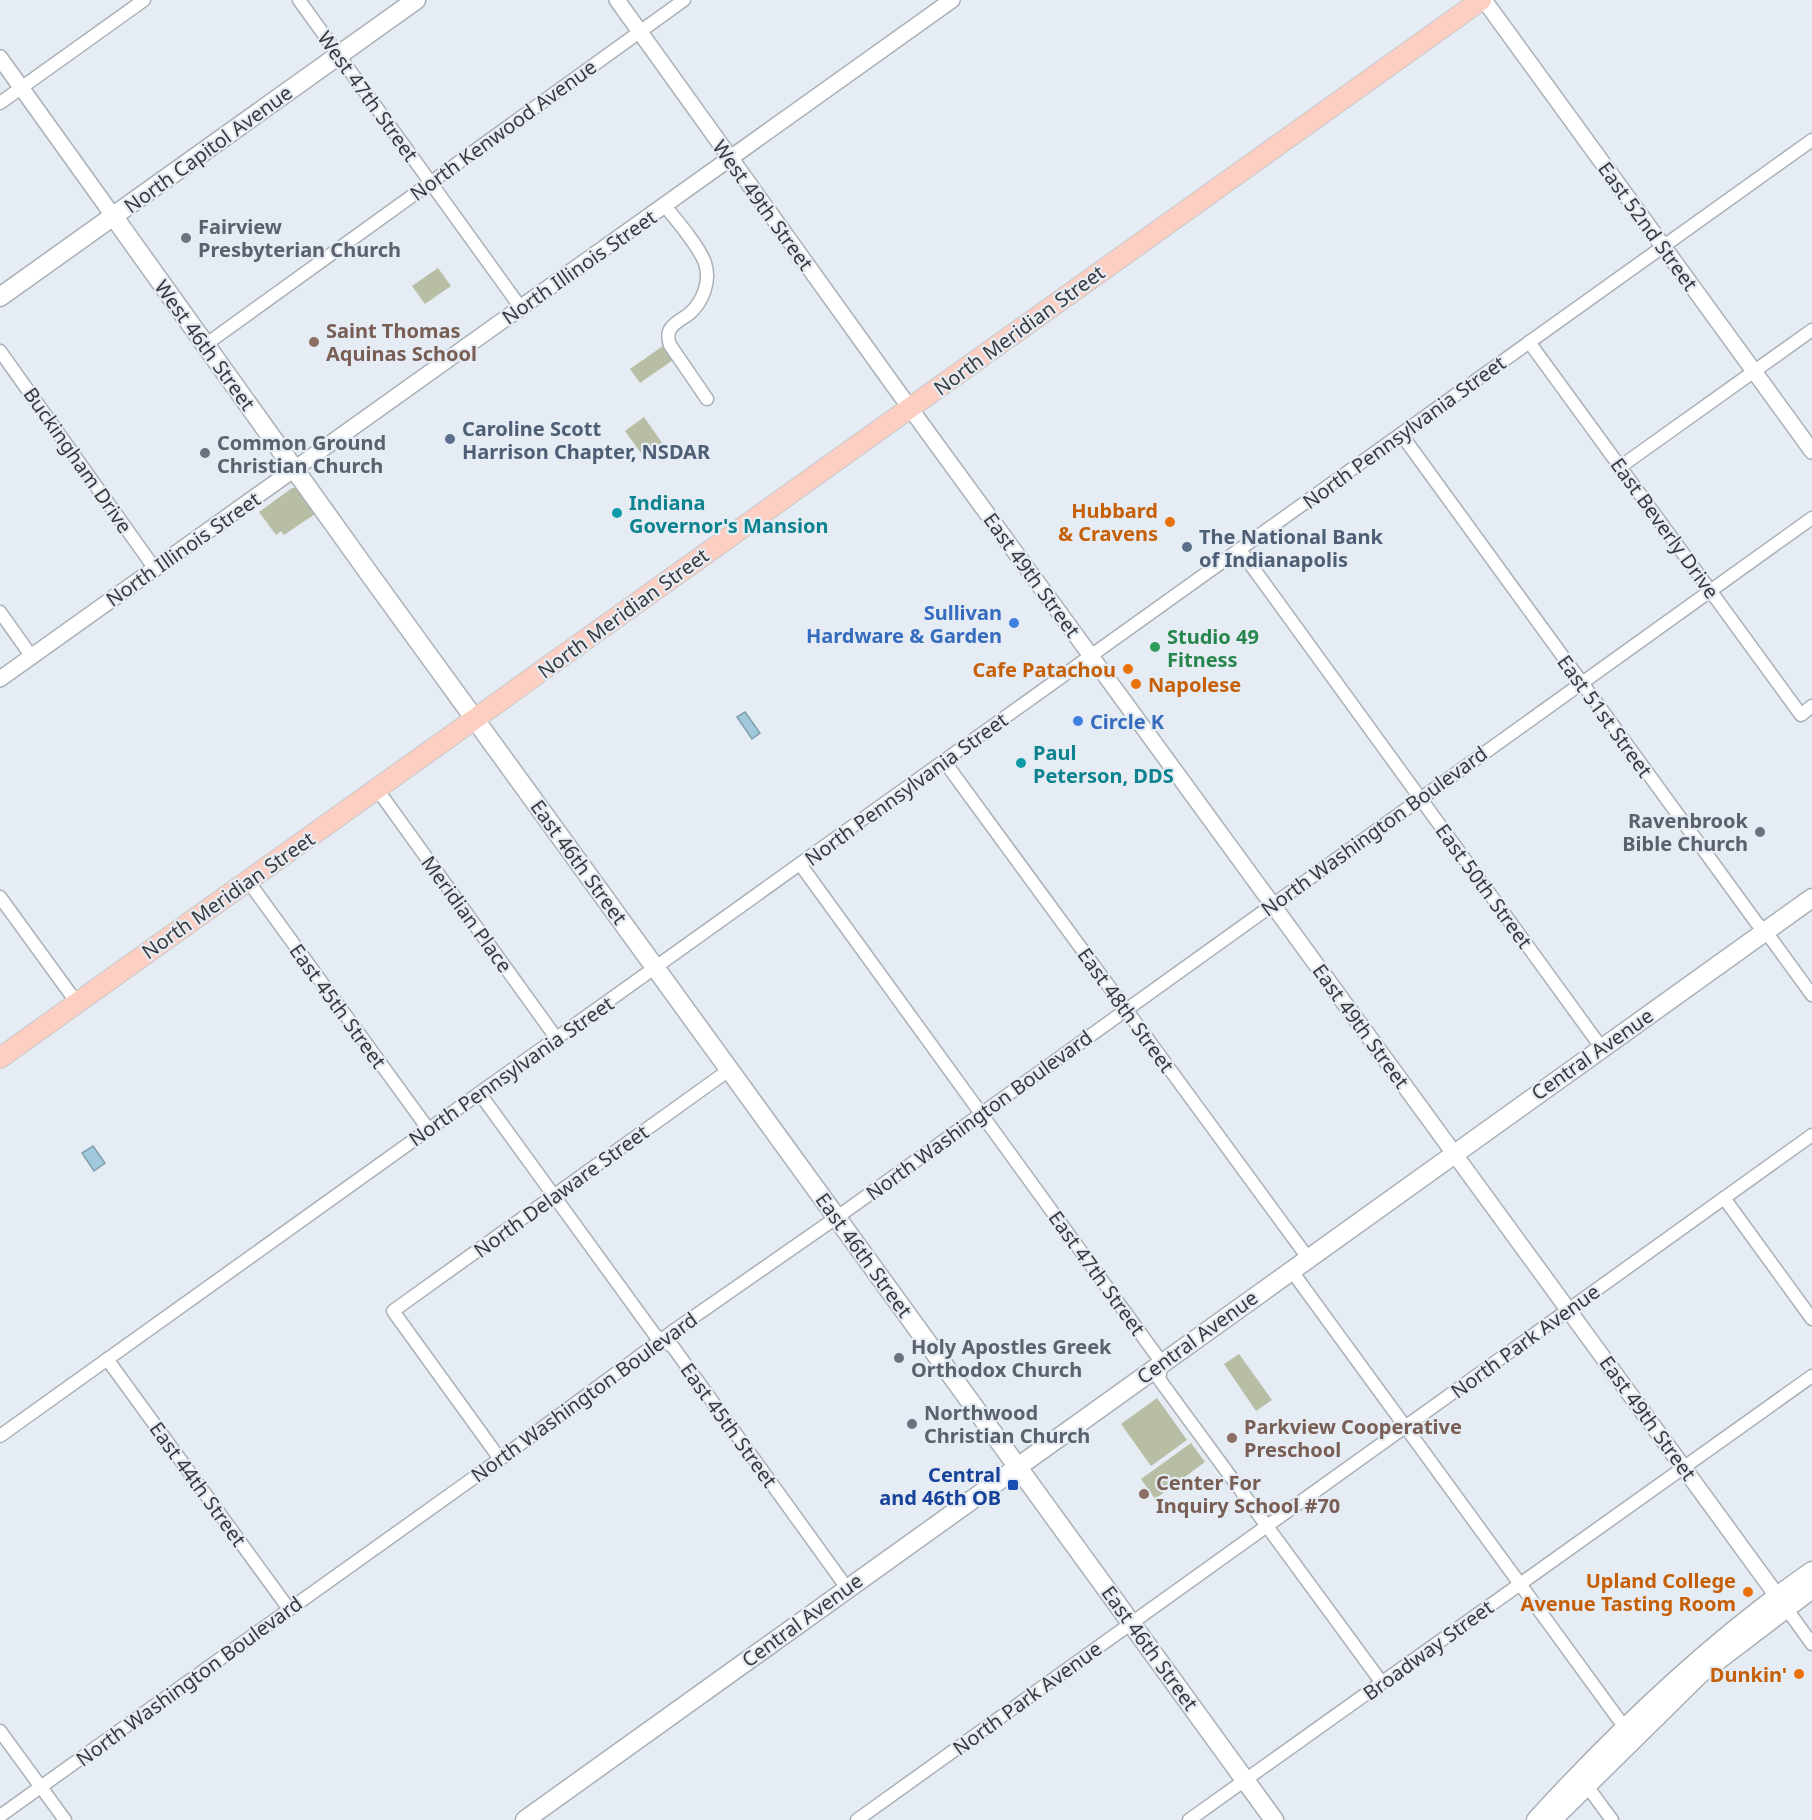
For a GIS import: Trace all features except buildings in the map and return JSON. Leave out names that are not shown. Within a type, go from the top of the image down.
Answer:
[{"type":"main road","name":"North Capitol Avenue","points":[[0,297],[416,0]]},
{"type":"main road","name":"North Meridian Street","points":[[0,1058],[1482,0]]},
{"type":"main road","name":"West 46th Street","points":[[114,217],[476,719]]},
{"type":"main road","name":"East 46th Street","points":[[476,719],[1274,1820]]},
{"type":"main road","name":"Central Avenue","points":[[525,1820],[1812,898]]},
{"type":"main road","points":[[1552,1820],[1700,1674],[1782,1602],[1812,1571]]},
{"type":"main road","points":[[1536,1820],[1625,1728],[1699,1658],[1782,1602],[1812,1590]]},
{"type":"street","points":[[0,103],[144,0]]},
{"type":"street","name":"West 47th Street","points":[[299,0],[521,308]]},
{"type":"street","name":"West 49th Street","points":[[617,0],[910,408]]},
{"type":"street","name":"North Kenwood Avenue","points":[[205,345],[684,0]]},
{"type":"street","name":"North Illinois Street","points":[[0,679],[952,0]]},
{"type":"street","name":"East 52nd Street","points":[[1482,0],[1812,451]]},
{"type":"street","name":"West 46th Street","points":[[0,58],[114,217]]},
{"type":"street","name":"North Pennsylvania Street","points":[[0,1436],[1812,140]]},
{"type":"street","points":[[665,206],[705,263],[706,287],[701,301],[671,327],[668,339],[707,399]]},
{"type":"street","points":[[1620,467],[1812,330]]},
{"type":"street","name":"East Beverly Drive","points":[[1529,342],[1801,715],[1812,706]]},
{"type":"street","name":"Buckingham Drive","points":[[0,351],[155,569]]},
{"type":"street","name":"East 49th Street","points":[[910,408],[1812,1644]]},
{"type":"street","name":"East 51st Street","points":[[1401,434],[1760,928],[1812,995]]},
{"type":"street","name":"North Washington Boulevard","points":[[0,1816],[1812,518]]},
{"type":"street","name":"East 50th Street","points":[[1240,550],[1601,1047]]},
{"type":"street","points":[[0,612],[32,657]]},
{"type":"street","name":"East 48th Street","points":[[945,761],[1308,1258]]},
{"type":"street","name":"Meridian Place","points":[[377,789],[557,1039]]},
{"type":"street","name":"East 47th Street","points":[[800,864],[1162,1363],[1159,1379],[1382,1683]]},
{"type":"street","name":"East 45th Street","points":[[248,881],[429,1130]]},
{"type":"street","points":[[0,897],[77,1003]]},
{"type":"street","name":"North Delaware Street","points":[[500,1459],[393,1311],[729,1070]]},
{"type":"street","name":"East 45th Street","points":[[480,1094],[655,1335],[673,1347],[847,1588]]},
{"type":"street","name":"North Park Avenue","points":[[857,1820],[1812,1135]]},
{"type":"street","points":[[1724,1198],[1812,1319]]},
{"type":"street","points":[[1291,1270],[1625,1728]]},
{"type":"street","name":"East 44th Street","points":[[107,1359],[289,1609]]},
{"type":"street","name":"Broadway Street","points":[[1189,1820],[1812,1376]]},
{"type":"street","points":[[0,1731],[65,1820]]},
{"type":"street","points":[[1587,1786],[1612,1820]]},
{"type":"green space","points":[[438,268],[451,286],[425,304],[412,286]]},
{"type":"green space","points":[[663,346],[673,360],[640,383],[630,369]]},
{"type":"green space","points":[[644,417],[665,447],[646,460],[625,431]]},
{"type":"green space","points":[[292,488],[296,488],[315,514],[284,535],[281,531],[276,535],[259,512]]},
{"type":"green space","points":[[1239,1354],[1272,1400],[1256,1411],[1224,1364]]},
{"type":"green space","points":[[1157,1398],[1187,1440],[1151,1466],[1121,1424]]},
{"type":"green space","points":[[1191,1443],[1205,1462],[1155,1499],[1141,1479]]},
{"type":"water","points":[[745,712],[760,733],[752,739],[737,717]]},
{"type":"water","points":[[93,1146],[105,1163],[94,1171],[82,1153]]},
{"type":"place","name":"Fairview Presbyterian Church","points":[[186,238]]},
{"type":"place","name":"Saint Thomas Aquinas School","points":[[314,342]]},
{"type":"place","name":"Caroline Scott Harrison Chapter, NSDAR","points":[[450,439]]},
{"type":"place","name":"Common Ground Christian Church","points":[[205,453]]},
{"type":"place","name":"Indiana Governor's Mansion","points":[[617,513]]},
{"type":"place","name":"Hubbard & Cravens","points":[[1170,522]]},
{"type":"place","name":"The National Bank of Indianapolis","points":[[1187,547]]},
{"type":"place","name":"Sullivan Hardware & Garden","points":[[1014,623]]},
{"type":"place","name":"Studio 49 Fitness","points":[[1155,647]]},
{"type":"place","name":"Cafe Patachou","points":[[1128,669]]},
{"type":"place","name":"Napolese","points":[[1136,684]]},
{"type":"place","name":"Circle K","points":[[1078,721]]},
{"type":"place","name":"Paul Peterson, DDS","points":[[1021,763]]},
{"type":"place","name":"Ravenbrook Bible Church","points":[[1760,832]]},
{"type":"place","name":"Holy Apostles Greek Orthodox Church","points":[[899,1358]]},
{"type":"place","name":"Northwood Christian Church","points":[[912,1424]]},
{"type":"place","name":"Parkview Cooperative Preschool","points":[[1232,1438]]},
{"type":"place","name":"Central and 46th OB","points":[[1013,1485]]},
{"type":"place","name":"Center For Inquiry School #70","points":[[1144,1494]]},
{"type":"place","name":"Upland College Avenue Tasting Room","points":[[1748,1592]]},
{"type":"place","name":"Dunkin'","points":[[1799,1674]]}]
